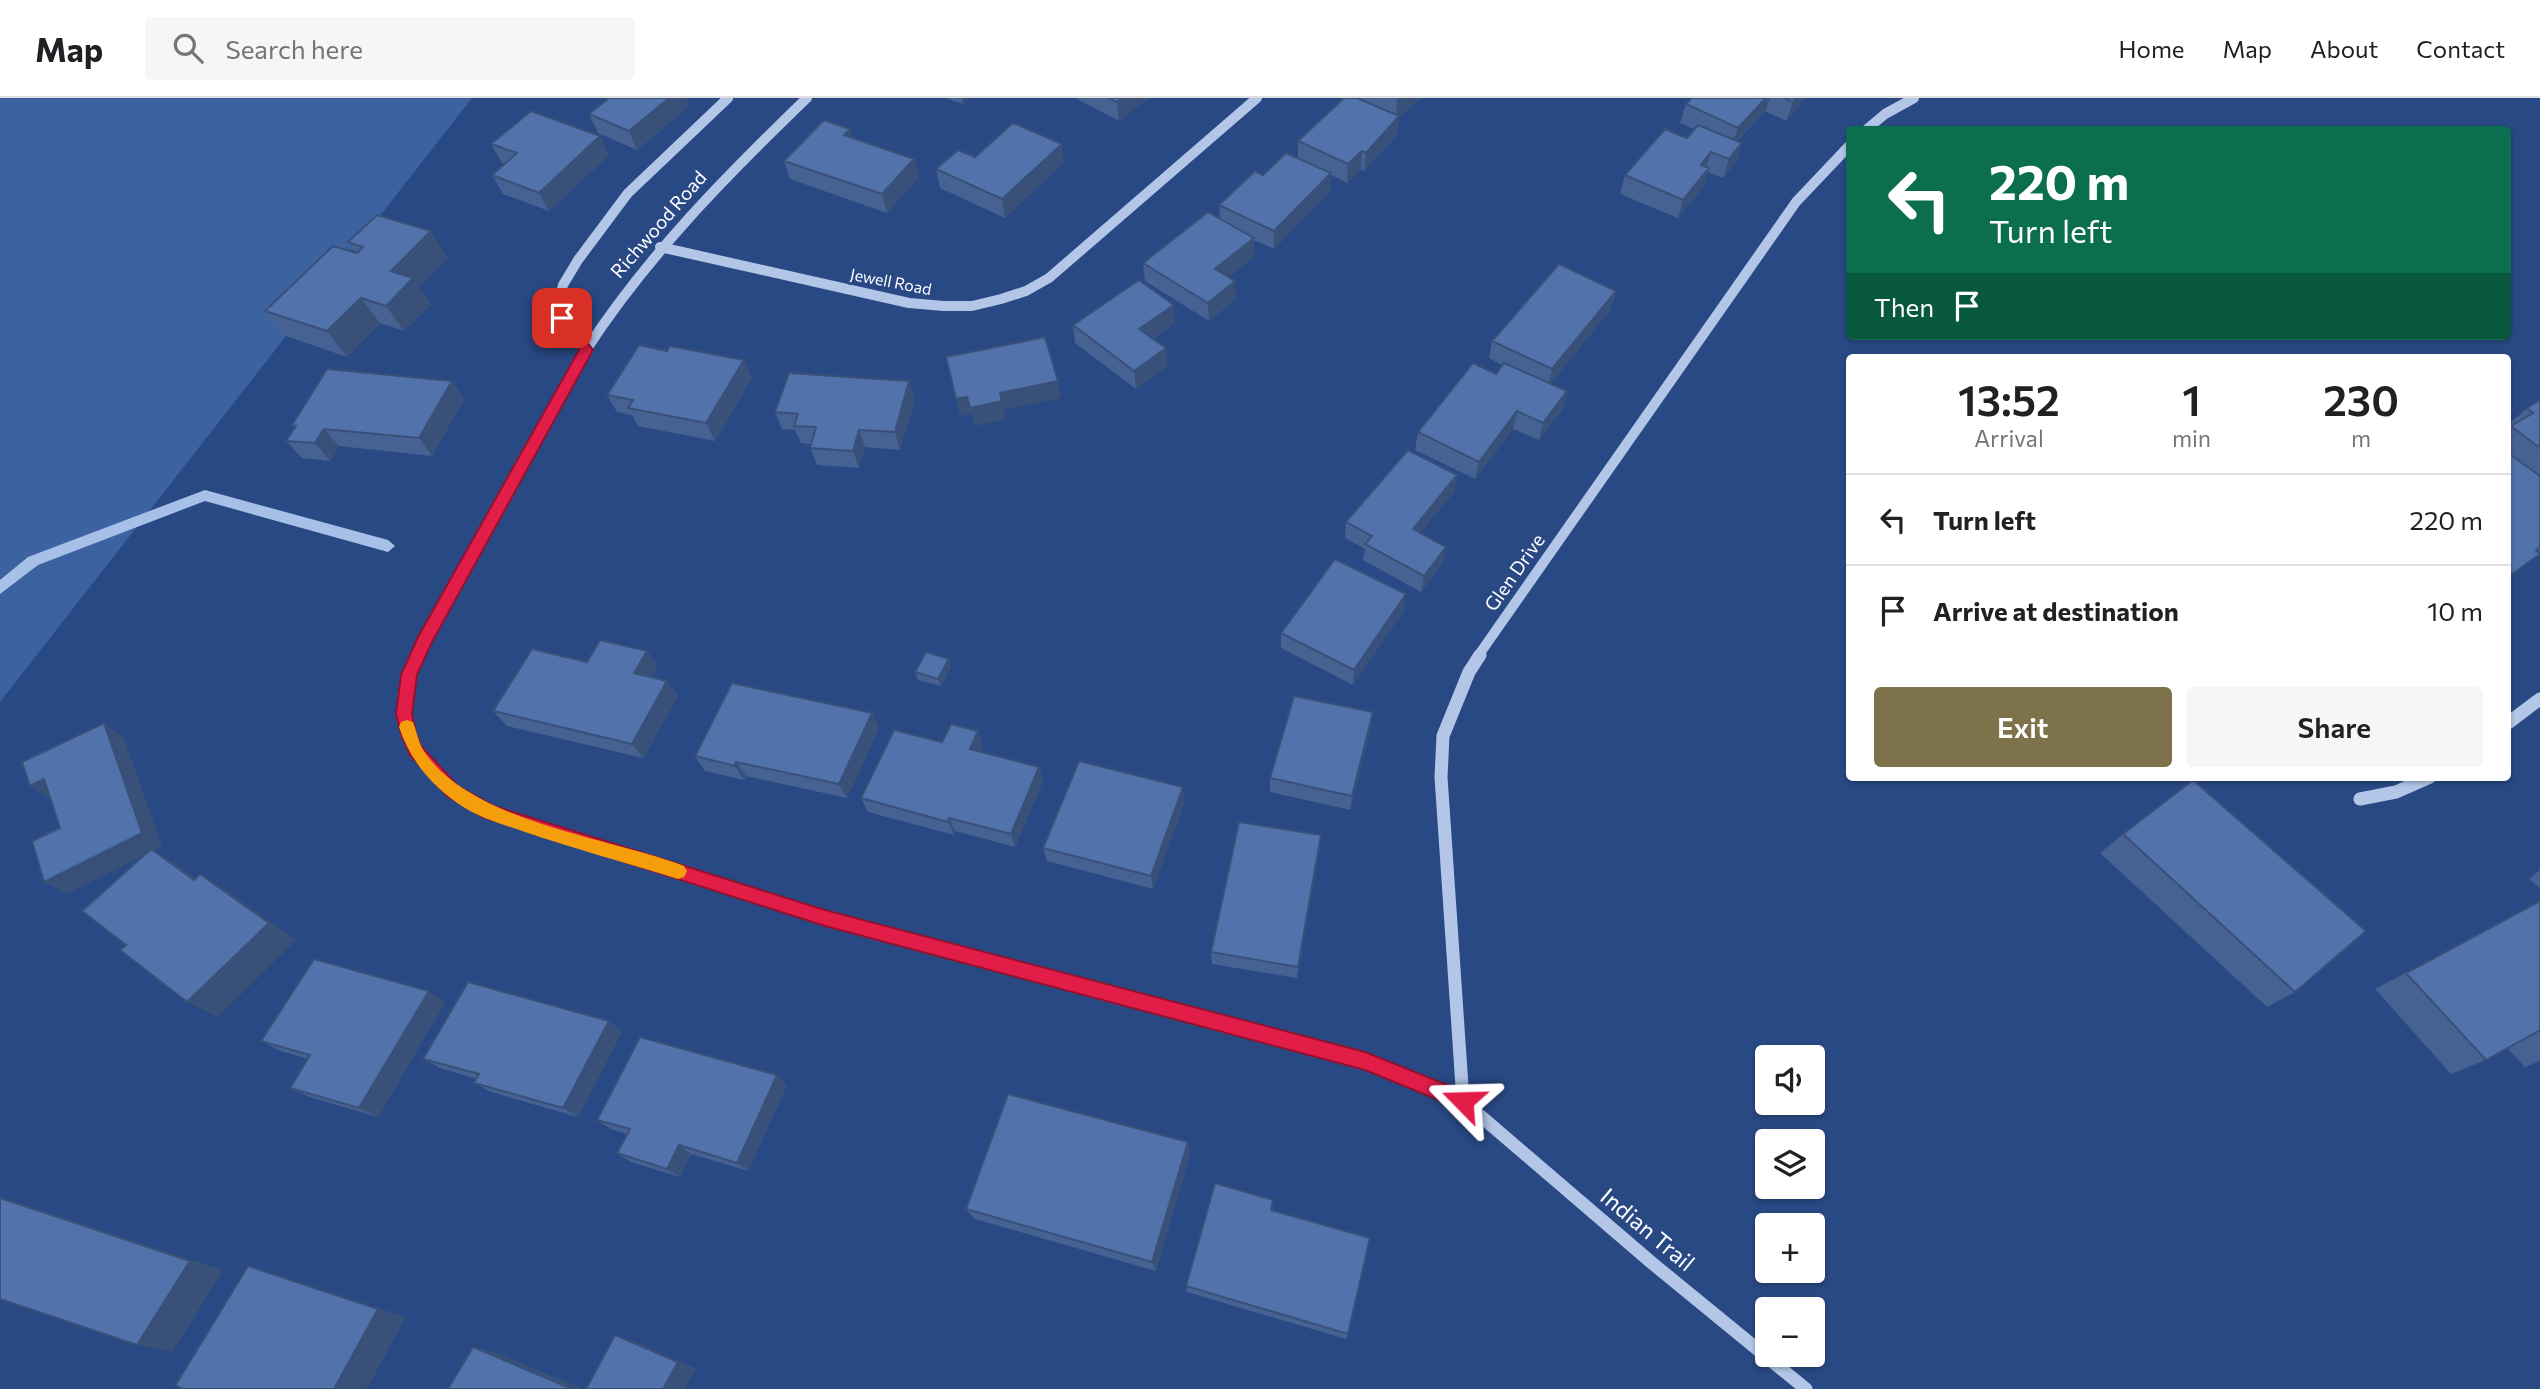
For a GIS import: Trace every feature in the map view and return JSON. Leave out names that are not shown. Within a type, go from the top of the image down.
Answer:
[{"type":"street","points":[[586,350],[562,318],[558,305],[563,285],[578,260],[628,194],[728,98]]},
{"type":"street","name":"Richwood Road","points":[[807,98],[721,180],[660,247],[603,322],[586,350],[424,642],[409,675],[404,714],[415,751],[453,791],[489,812],[511,820],[825,918],[1365,1061],[1463,1101]]},
{"type":"street","name":"Jewell Road","points":[[660,247],[909,303],[972,306],[1001,299],[1026,291],[1049,278],[1257,98]]},
{"type":"street","points":[[1871,126],[1885,114],[1914,98]]},
{"type":"street","name":"Glen Drive","points":[[1463,1101],[1441,777],[1443,736],[1457,699],[1492,634],[1796,202],[1846,149]]},
{"type":"street","points":[[2511,721],[2540,699]]},
{"type":"street","points":[[2361,799],[2382,797],[2422,781]]},
{"type":"street","name":"Indian Trail","points":[[1463,1101],[1652,1263],[1805,1389]]},
{"type":"shaded area","points":[[0,98],[472,98],[0,702]]},
{"type":"building","points":[[609,98],[669,98],[629,131],[589,114]]},
{"type":"building","points":[[1344,98],[1357,98],[1399,116],[1366,153],[1362,151],[1348,164],[1298,141]]},
{"type":"building","points":[[1692,98],[1766,98],[1738,128],[1686,104]]},
{"type":"building","points":[[531,111],[600,136],[539,193],[492,175],[517,153],[491,144]]},
{"type":"building","points":[[824,120],[850,129],[844,135],[914,159],[882,194],[784,161]]},
{"type":"building","points":[[1013,123],[1062,144],[1002,199],[936,169],[958,150],[975,157]]},
{"type":"building","points":[[1698,125],[1742,143],[1729,159],[1711,152],[1701,165],[1709,168],[1683,200],[1625,175],[1665,129],[1687,138]]},
{"type":"building","points":[[1286,153],[1331,173],[1274,231],[1219,205],[1255,171],[1263,175]]},
{"type":"building","points":[[1208,212],[1254,238],[1215,269],[1235,281],[1208,303],[1143,263]]},
{"type":"building","points":[[377,215],[431,231],[391,271],[413,278],[386,306],[361,298],[327,331],[265,311],[333,246],[357,253],[363,247],[348,242]]},
{"type":"building","points":[[1559,264],[1616,291],[1552,369],[1492,341]]},
{"type":"building","points":[[1139,280],[1174,305],[1139,329],[1166,348],[1134,371],[1073,325]]},
{"type":"building","points":[[1045,337],[1058,381],[1000,393],[1002,401],[970,408],[967,397],[956,399],[946,357]]},
{"type":"building","points":[[639,345],[667,351],[670,346],[744,360],[706,423],[628,408],[633,400],[607,395]]},
{"type":"building","points":[[1473,363],[1496,374],[1504,363],[1567,391],[1543,423],[1517,411],[1479,462],[1418,432]]},
{"type":"building","points":[[327,369],[452,381],[419,438],[324,429],[315,443],[286,441],[296,426],[292,425]]},
{"type":"building","points":[[789,373],[909,381],[895,432],[859,430],[853,451],[810,448],[816,427],[794,426],[798,414],[775,412]]},
{"type":"building","points":[[2540,400],[2540,448],[2511,426],[2533,413],[2527,408]]},
{"type":"building","points":[[1408,450],[1457,475],[1413,529],[1446,547],[1424,576],[1365,544],[1372,536],[1346,522]]},
{"type":"building","points":[[2511,455],[2540,476],[2540,547],[2536,550],[2540,554],[2511,575]]},
{"type":"building","points":[[1335,559],[1406,594],[1354,670],[1281,633]]},
{"type":"building","points":[[600,640],[647,651],[634,673],[667,681],[632,744],[493,711],[532,649],[587,662]]},
{"type":"building","points":[[926,652],[949,659],[938,679],[915,672]]},
{"type":"building","points":[[732,683],[872,713],[839,784],[736,762],[735,766],[695,756]]},
{"type":"building","points":[[1294,696],[1373,712],[1352,796],[1270,778]]},
{"type":"building","points":[[104,723],[142,833],[44,882],[32,841],[60,828],[44,779],[30,786],[22,762]]},
{"type":"building","points":[[951,724],[978,731],[970,749],[1039,767],[1011,834],[949,818],[948,822],[861,798],[894,730],[942,742]]},
{"type":"building","points":[[1079,761],[1183,787],[1151,876],[1043,848]]},
{"type":"building","points":[[2194,781],[2366,931],[2295,992],[2123,834]]},
{"type":"building","points":[[1239,822],[1321,835],[1298,967],[1211,952]]},
{"type":"building","points":[[151,849],[194,880],[200,874],[269,923],[187,1002],[120,950],[126,945],[82,911]]},
{"type":"building","points":[[2540,901],[2540,1030],[2486,1060],[2406,973]]},
{"type":"building","points":[[314,959],[429,991],[359,1108],[290,1088],[310,1055],[261,1041]]},
{"type":"building","points":[[468,982],[609,1021],[563,1108],[474,1083],[479,1074],[423,1059]]},
{"type":"building","points":[[640,1037],[777,1075],[737,1163],[679,1145],[667,1169],[617,1153],[630,1129],[597,1120]]},
{"type":"building","points":[[1008,1094],[1188,1142],[1152,1262],[966,1209]]},
{"type":"building","points":[[1215,1183],[1273,1200],[1271,1210],[1370,1238],[1348,1334],[1186,1286]]},
{"type":"building","points":[[0,1198],[190,1261],[137,1345],[0,1299]]},
{"type":"building","points":[[248,1266],[378,1309],[334,1389],[184,1389],[175,1386]]},
{"type":"building","points":[[615,1335],[678,1362],[663,1389],[586,1389]]},
{"type":"building","points":[[473,1347],[572,1389],[448,1389]]},
{"type":"waterway","points":[[0,588],[33,561],[205,495],[388,546]]},
{"type":"slow traffic","points":[[407,727],[415,751],[453,791],[470,803],[544,831],[678,871]]},
{"type":"route","points":[[562,318],[586,350],[424,642],[409,675],[404,696],[408,734],[415,751],[453,791],[489,812],[544,831],[825,918],[1365,1061],[1463,1101]]}]
